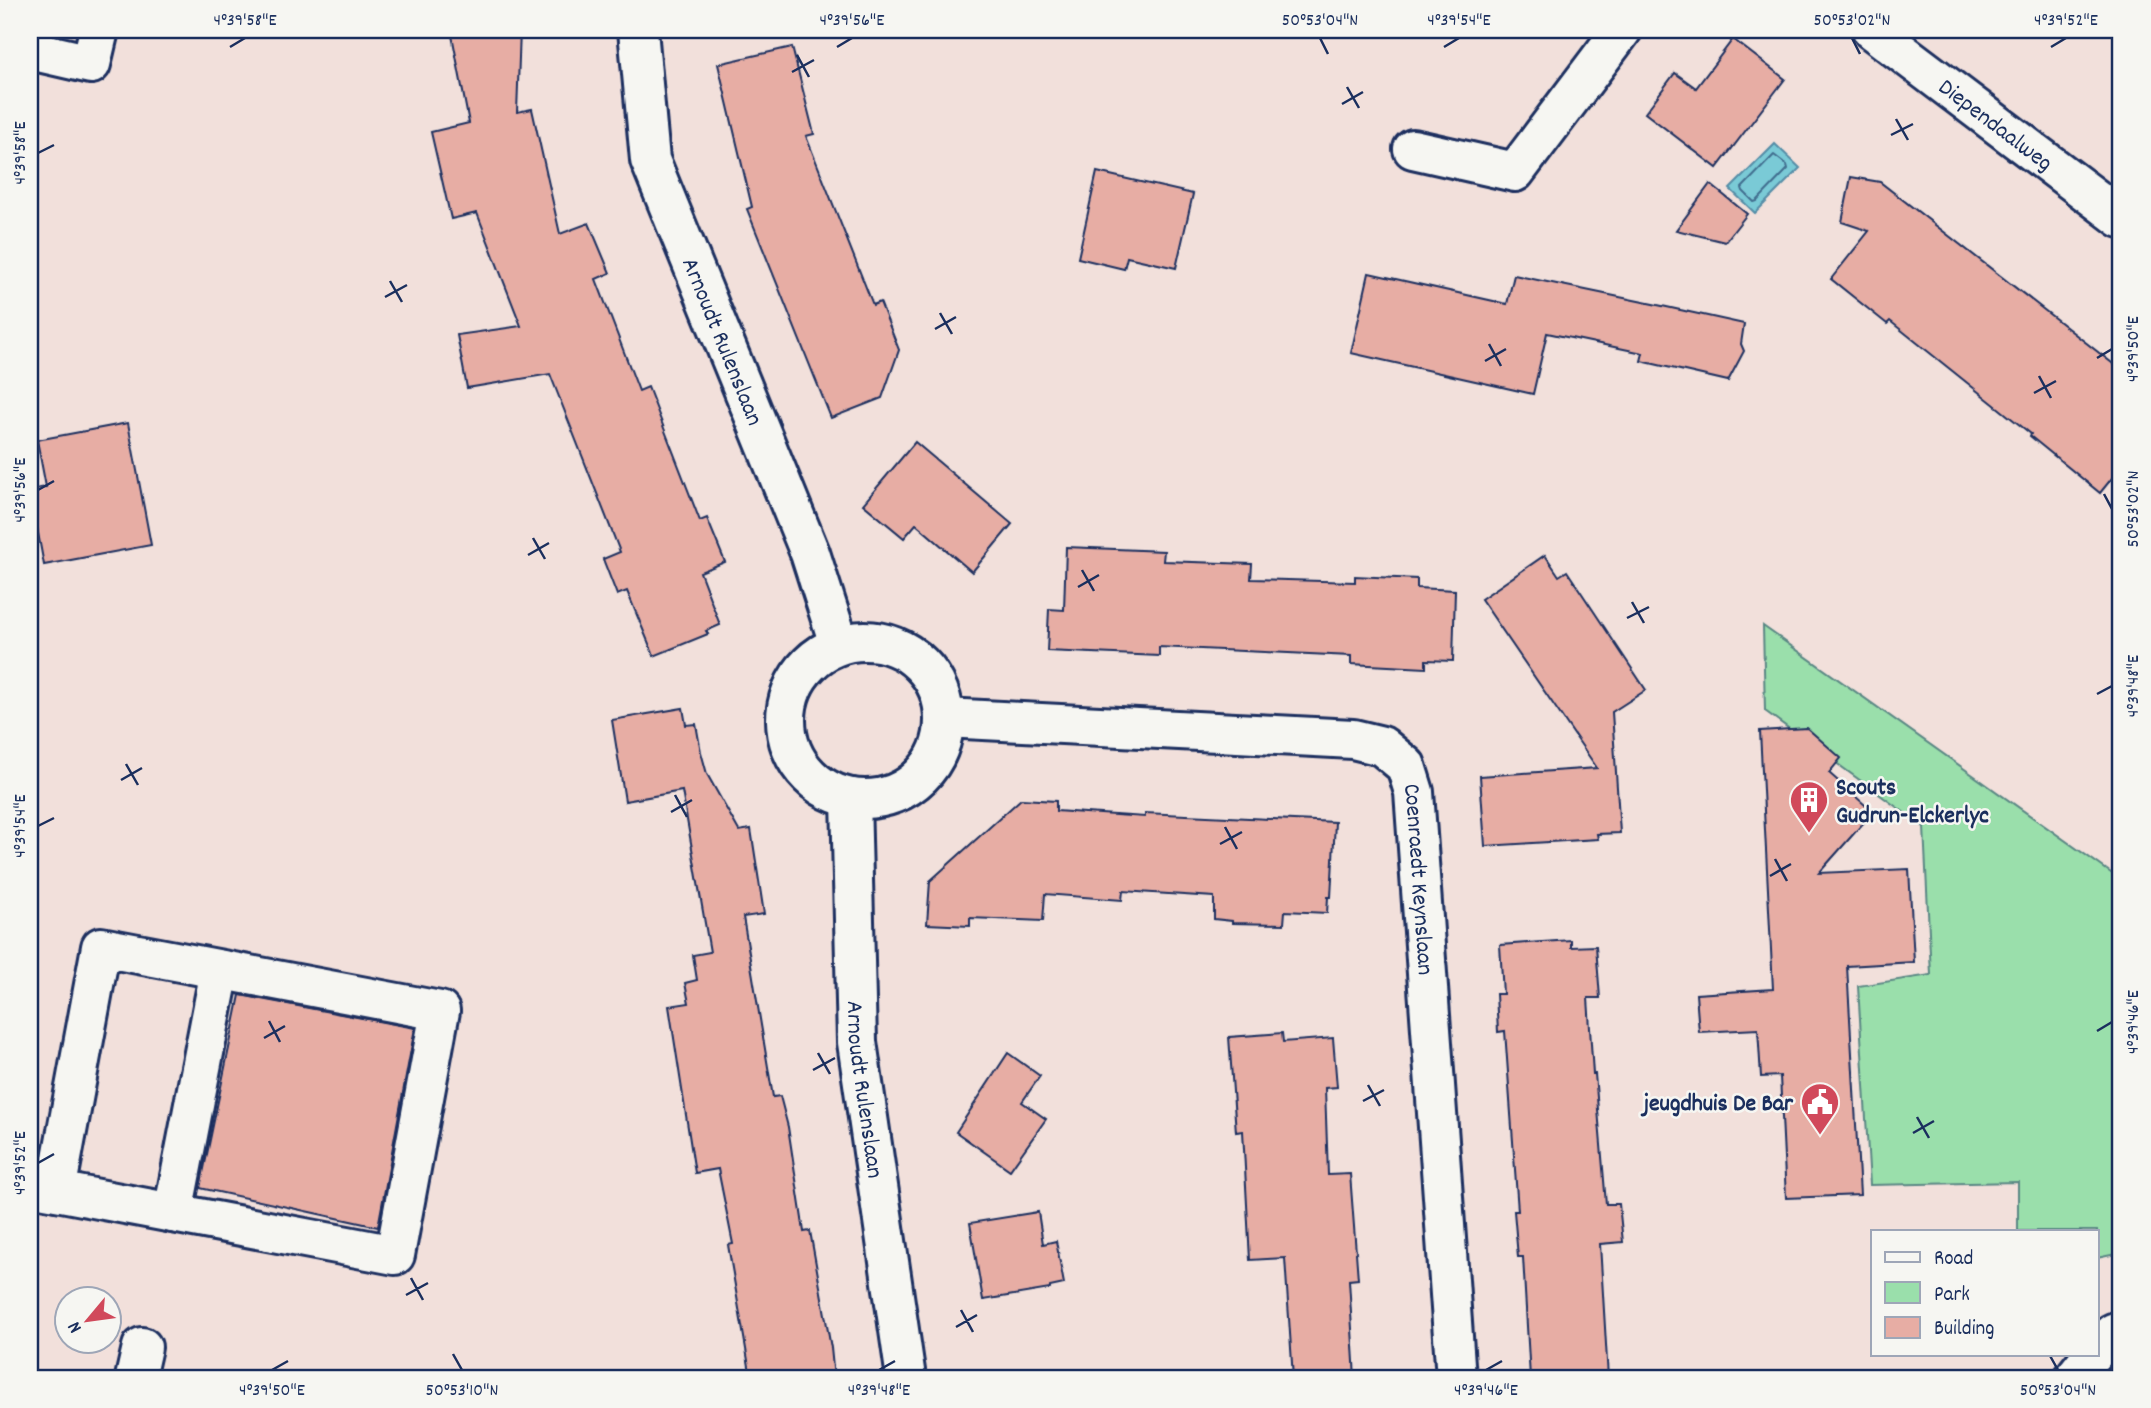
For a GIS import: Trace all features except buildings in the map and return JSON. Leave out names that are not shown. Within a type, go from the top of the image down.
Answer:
[{"type":"street","points":[[30,50],[91,64],[99,30]]},
{"type":"street","name":"Arnoudt Rulenslaan","points":[[638,30],[650,160],[810,553],[839,644]]},
{"type":"street","points":[[1413,149],[1515,172],[1622,30]]},
{"type":"street","name":"Diependaalweg","points":[[1872,30],[2121,218]]},
{"type":"street","points":[[864,640],[889,644],[911,655],[929,672],[941,694],[945,718],[942,742],[933,763],[917,781],[897,793],[874,799],[851,799],[826,790],[806,774],[792,751],[786,726],[788,699],[799,676],[816,657],[839,644],[864,640]]},
{"type":"street","name":"Coenraedt Keynslaan","points":[[945,718],[1353,739],[1382,746],[1406,766],[1414,792],[1456,1378]]},
{"type":"street","name":"Arnoudt Rulenslaan","points":[[851,799],[857,1042],[906,1378]]},
{"type":"street","points":[[102,947],[440,1011],[395,1255],[43,1189],[102,947]]},
{"type":"street","points":[[173,1213],[220,970]]},
{"type":"street","points":[[2098,1349],[2113,1333],[2121,1330]]},
{"type":"street","points":[[2074,1378],[2091,1356]]},
{"type":"green space","points":[[1763,626],[2121,880],[2121,1253],[2098,1258],[2098,1230],[2018,1230],[2018,1182],[1870,1185],[1858,986],[1931,975],[1924,827],[1765,711]]},
{"type":"water","points":[[1775,144],[1800,168],[1755,213],[1730,189]]},
{"type":"place","name":"Scouts Gudrun-Elckerlyc","points":[[1809,834]]},
{"type":"place","name":"jeugdhuis De Bar","points":[[1820,1136]]}]
